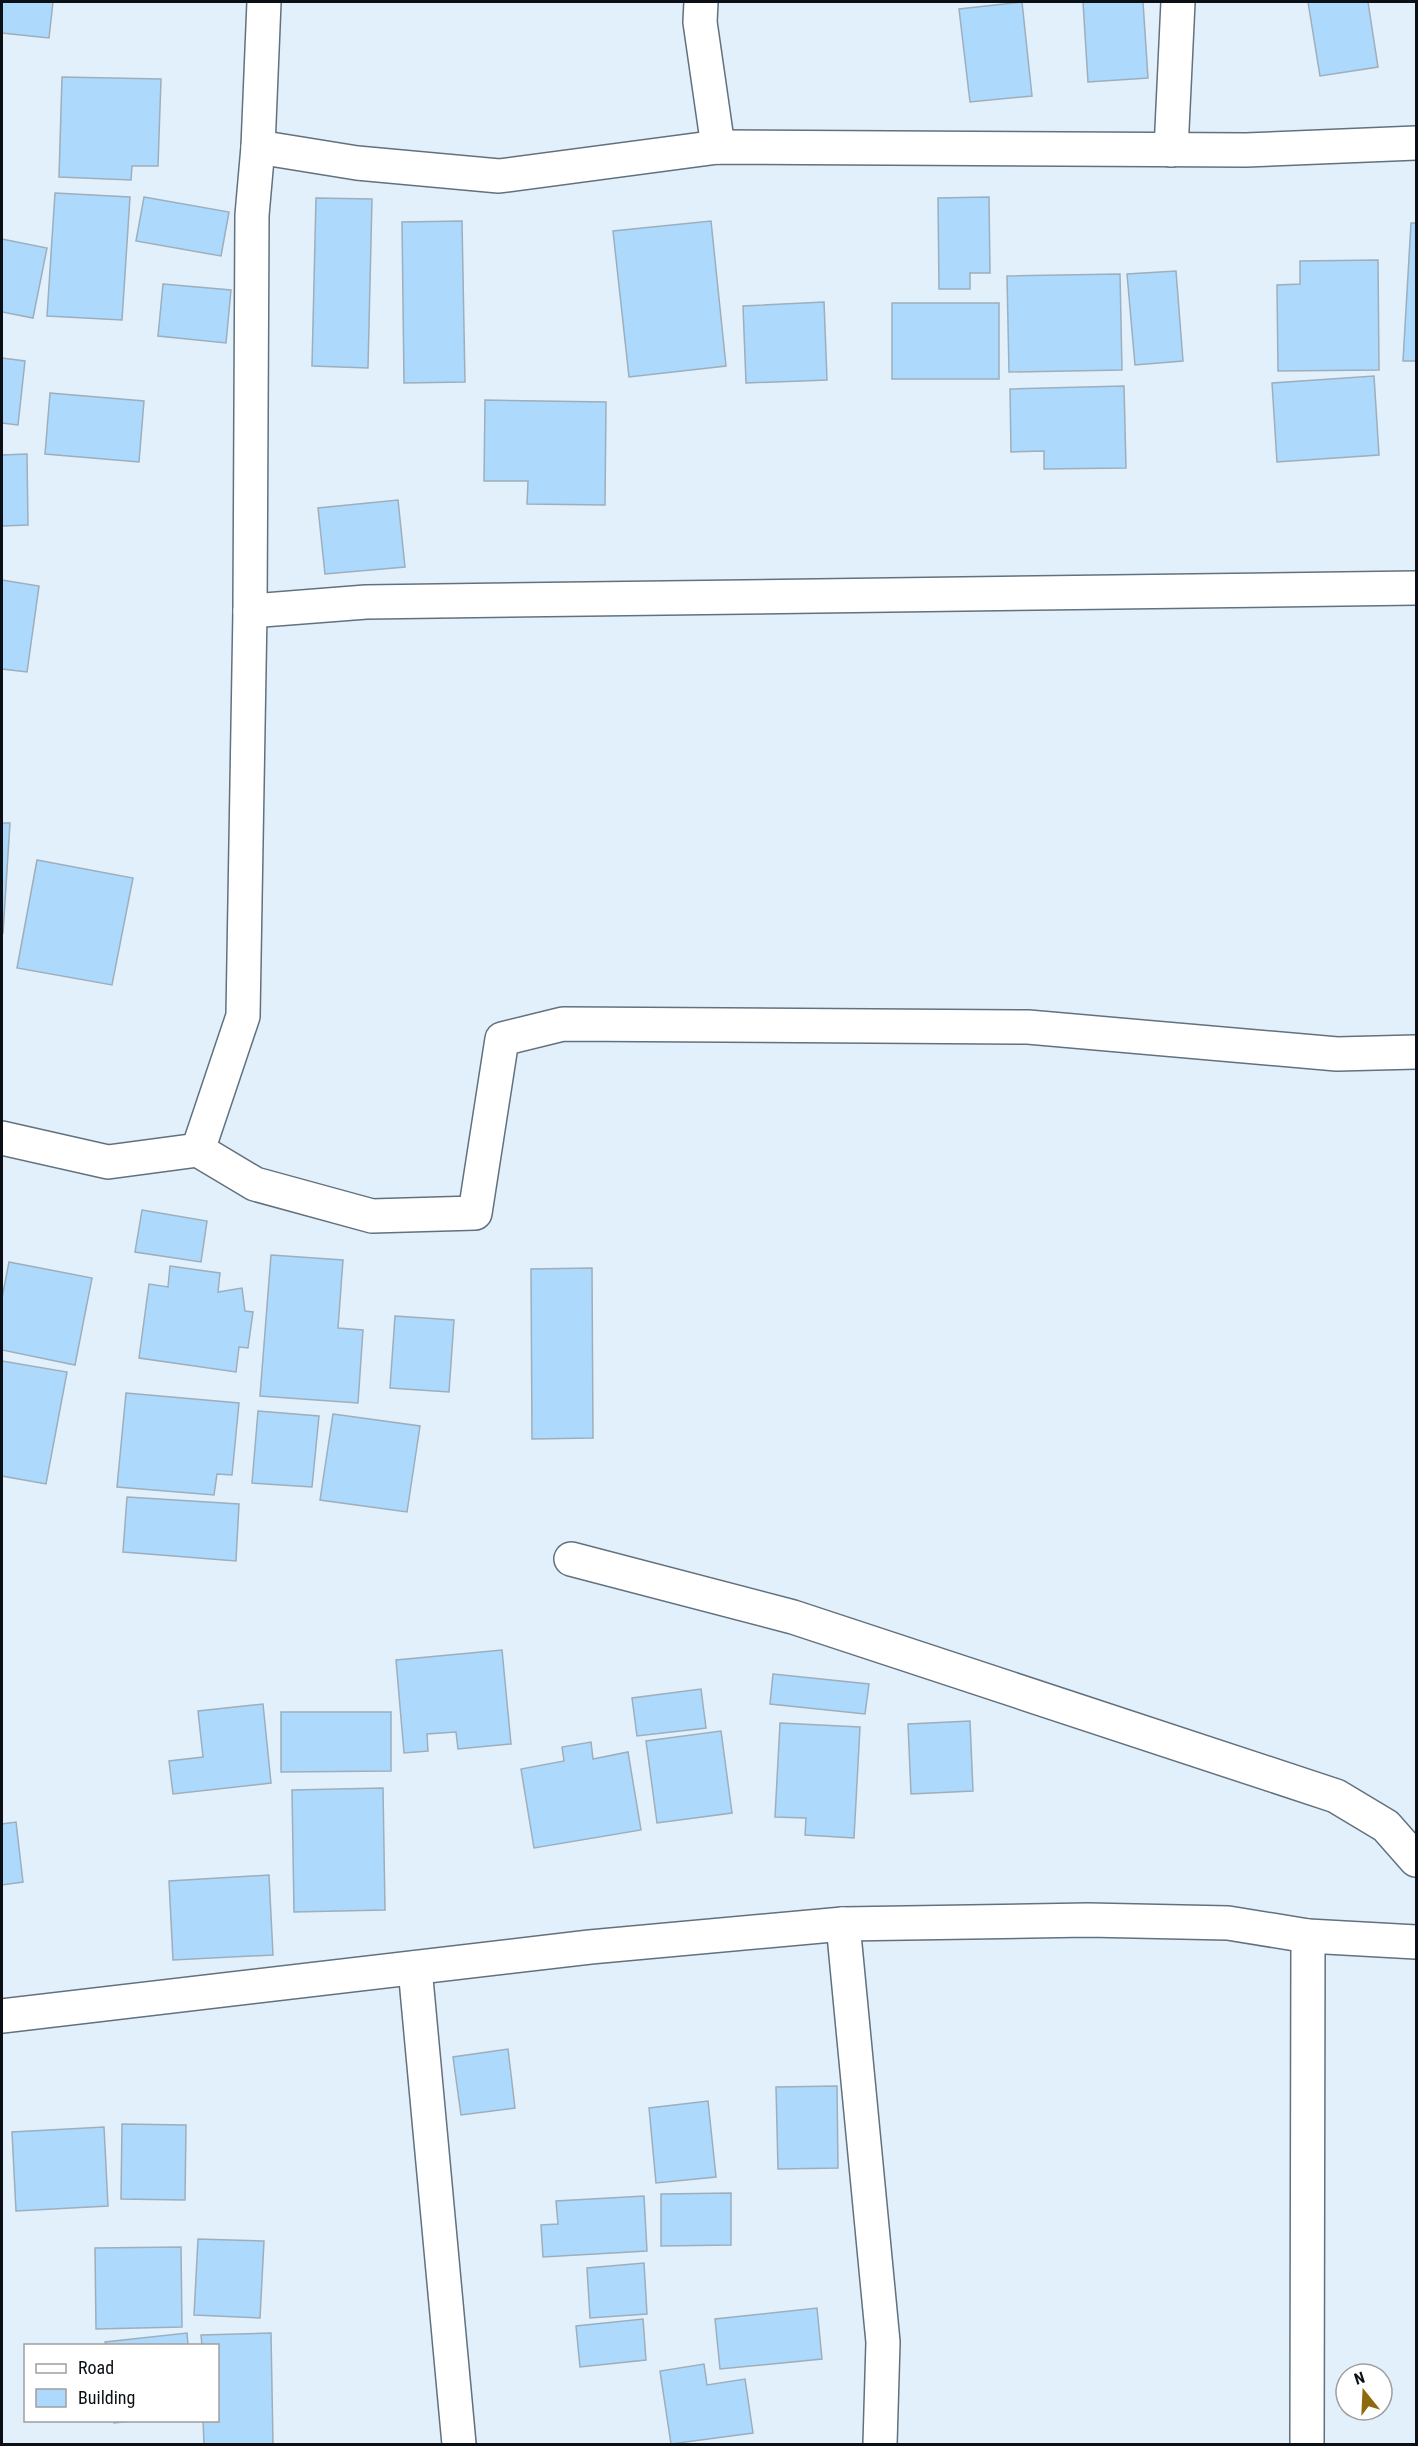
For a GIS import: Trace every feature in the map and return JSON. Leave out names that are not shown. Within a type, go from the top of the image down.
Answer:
[{"type":"street","points":[[198,1150],[243,1016],[250,610],[252,214],[258,147],[264,2]]},
{"type":"street","points":[[701,2],[700,22],[718,147]]},
{"type":"street","points":[[1171,150],[1178,2]]},
{"type":"street","points":[[258,147],[357,163],[499,176],[718,147],[1246,150],[1416,143]]},
{"type":"street","points":[[250,610],[366,602],[1416,588]]},
{"type":"street","points":[[2,1138],[108,1162],[198,1150],[255,1184],[372,1216],[475,1213],[502,1039],[563,1024],[1028,1027],[1337,1054],[1416,1052]]},
{"type":"street","points":[[571,1559],[793,1617],[1336,1796],[1386,1826],[1416,1860]]},
{"type":"street","points":[[2,2016],[590,1947],[843,1924],[1088,1920],[1228,1923],[1308,1936],[1416,1942]]},
{"type":"street","points":[[843,1924],[883,2342],[880,2445]]},
{"type":"street","points":[[1307,2445],[1308,1936]]},
{"type":"street","points":[[415,1968],[459,2445]]},
{"type":"building","points":[[2,2],[53,2],[49,38],[2,33]]},
{"type":"building","points":[[1022,2],[1032,96],[970,102],[959,9]]},
{"type":"building","points":[[1083,2],[1143,2],[1148,78],[1088,82]]},
{"type":"building","points":[[1308,2],[1368,2],[1378,67],[1320,76]]},
{"type":"building","points":[[62,77],[161,79],[158,166],[132,166],[131,180],[59,177]]},
{"type":"building","points":[[55,193],[130,197],[122,320],[47,316]]},
{"type":"building","points":[[144,197],[229,212],[221,256],[136,241]]},
{"type":"building","points":[[989,197],[990,273],[970,273],[970,289],[939,289],[938,198]]},
{"type":"building","points":[[316,198],[372,199],[368,368],[312,366]]},
{"type":"building","points":[[462,221],[465,382],[404,383],[402,222]]},
{"type":"building","points":[[711,221],[726,366],[629,377],[613,231]]},
{"type":"building","points":[[1411,223],[1416,223],[1416,361],[1403,361]]},
{"type":"building","points":[[2,239],[47,248],[33,318],[2,312]]},
{"type":"building","points":[[1378,260],[1379,370],[1278,371],[1277,285],[1300,284],[1300,261]]},
{"type":"building","points":[[1176,271],[1183,361],[1135,365],[1127,274]]},
{"type":"building","points":[[1120,274],[1122,370],[1009,372],[1007,276]]},
{"type":"building","points":[[163,284],[231,290],[226,343],[158,336]]},
{"type":"building","points":[[824,302],[827,380],[746,383],[743,306]]},
{"type":"building","points":[[892,303],[999,303],[999,379],[892,379]]},
{"type":"building","points":[[2,358],[25,361],[18,425],[2,423]]},
{"type":"building","points":[[1374,376],[1379,455],[1277,462],[1272,383]]},
{"type":"building","points":[[1124,386],[1126,468],[1044,469],[1044,451],[1011,452],[1010,389]]},
{"type":"building","points":[[50,393],[144,401],[139,462],[45,454]]},
{"type":"building","points":[[485,400],[606,402],[605,505],[527,504],[528,481],[484,481]]},
{"type":"building","points":[[27,454],[28,525],[2,526],[2,455]]},
{"type":"building","points":[[398,500],[405,567],[325,574],[318,508]]},
{"type":"building","points":[[2,580],[39,586],[27,672],[2,669]]},
{"type":"building","points":[[2,823],[10,823],[3,933],[2,933]]},
{"type":"building","points":[[37,860],[133,878],[112,985],[17,968]]},
{"type":"building","points":[[142,1210],[207,1221],[201,1262],[135,1252]]},
{"type":"building","points":[[271,1255],[343,1260],[338,1328],[363,1330],[358,1403],[260,1396]]},
{"type":"building","points":[[9,1262],[92,1278],[75,1365],[2,1350],[2,1298]]},
{"type":"building","points":[[170,1266],[220,1273],[218,1292],[242,1288],[245,1311],[253,1312],[248,1348],[239,1347],[236,1372],[139,1358],[149,1284],[168,1287]]},
{"type":"building","points":[[592,1268],[593,1438],[532,1439],[531,1269]]},
{"type":"building","points":[[395,1316],[454,1320],[449,1392],[390,1388]]},
{"type":"building","points":[[2,1361],[67,1372],[46,1484],[2,1476]]},
{"type":"building","points":[[126,1393],[239,1403],[232,1475],[217,1474],[214,1495],[117,1487]]},
{"type":"building","points":[[258,1411],[319,1416],[312,1487],[252,1483]]},
{"type":"building","points":[[333,1414],[420,1426],[407,1512],[320,1500]]},
{"type":"building","points":[[127,1497],[239,1504],[236,1561],[123,1552]]},
{"type":"building","points":[[502,1650],[511,1744],[458,1749],[456,1732],[427,1734],[428,1751],[404,1753],[396,1660]]},
{"type":"building","points":[[773,1674],[869,1684],[865,1714],[770,1704]]},
{"type":"building","points":[[701,1689],[706,1728],[637,1736],[632,1698]]},
{"type":"building","points":[[263,1704],[271,1783],[173,1794],[169,1761],[203,1757],[198,1711]]},
{"type":"building","points":[[281,1712],[391,1712],[391,1771],[281,1772]]},
{"type":"building","points":[[970,1721],[973,1791],[911,1794],[908,1724]]},
{"type":"building","points":[[780,1723],[860,1727],[854,1838],[805,1835],[806,1818],[775,1817]]},
{"type":"building","points":[[721,1731],[732,1813],[657,1823],[646,1741]]},
{"type":"building","points":[[591,1742],[593,1759],[628,1752],[641,1830],[534,1848],[521,1769],[564,1761],[562,1747]]},
{"type":"building","points":[[383,1788],[385,1910],[294,1912],[292,1790]]},
{"type":"building","points":[[16,1822],[23,1882],[2,1885],[2,1824]]},
{"type":"building","points":[[269,1875],[273,1955],[173,1960],[169,1881]]},
{"type":"building","points":[[508,2049],[515,2108],[461,2115],[453,2057]]},
{"type":"building","points":[[837,2086],[838,2168],[778,2169],[776,2087]]},
{"type":"building","points":[[708,2101],[716,2177],[656,2183],[649,2108]]},
{"type":"building","points":[[122,2124],[186,2125],[185,2200],[121,2199]]},
{"type":"building","points":[[104,2127],[108,2206],[16,2211],[12,2132]]},
{"type":"building","points":[[731,2193],[731,2245],[661,2246],[661,2194]]},
{"type":"building","points":[[644,2196],[647,2251],[543,2257],[541,2225],[558,2224],[556,2201]]},
{"type":"building","points":[[198,2239],[264,2241],[260,2318],[194,2315]]},
{"type":"building","points":[[181,2247],[182,2327],[96,2329],[95,2248]]},
{"type":"building","points":[[644,2263],[647,2314],[590,2318],[587,2268]]},
{"type":"building","points":[[817,2308],[822,2359],[720,2369],[715,2319]]},
{"type":"building","points":[[643,2319],[646,2360],[580,2367],[576,2326]]},
{"type":"building","points":[[187,2333],[188,2344],[106,2344],[105,2342]]},
{"type":"building","points":[[271,2333],[273,2444],[204,2444],[203,2422],[219,2422],[219,2344],[202,2344],[201,2335]]},
{"type":"building","points":[[704,2364],[707,2385],[745,2379],[753,2433],[671,2444],[660,2371]]}]
